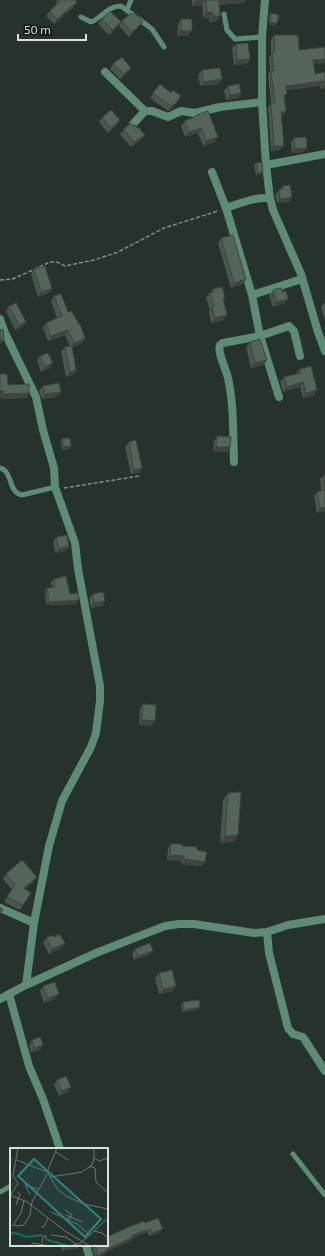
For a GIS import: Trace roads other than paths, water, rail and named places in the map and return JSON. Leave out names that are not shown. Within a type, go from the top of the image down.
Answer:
[{"type":"street","points":[[265,0],[262,37],[262,102],[266,165],[270,198],[273,210],[292,251],[325,351]]},
{"type":"street","points":[[105,72],[146,111],[152,111],[168,118],[181,111],[195,113],[220,107],[262,102]]},
{"type":"street","points":[[133,124],[146,111]]},
{"type":"street","points":[[266,165],[325,154]]},
{"type":"street","points":[[212,172],[226,208],[252,295],[260,336],[279,396]]},
{"type":"street","points":[[226,208],[251,199],[260,197],[270,198]]},
{"type":"street","points":[[252,295],[302,280]]},
{"type":"street","points":[[0,319],[5,333],[36,397],[43,430],[54,468],[56,489],[74,543],[100,686],[100,701],[96,732],[91,747],[62,800],[49,846],[34,923],[26,985]]},
{"type":"street","points":[[234,462],[231,394],[228,377],[218,348],[223,343],[260,336],[290,326],[294,331],[300,356]]},
{"type":"street","points":[[0,908],[34,923]]},
{"type":"street","points":[[0,999],[26,985],[96,953],[165,926],[194,924],[254,933],[267,932],[288,925],[325,919]]},
{"type":"street","points":[[267,932],[269,953],[288,1028],[293,1034],[303,1037],[325,1071]]},
{"type":"street","points":[[9,994],[29,1066],[43,1099],[60,1148]]},
{"type":"street","points":[[86,1246],[89,1256]]},
{"type":"lane","points":[[127,10],[131,0]]},
{"type":"lane","points":[[81,17],[91,22],[106,11],[114,7],[121,6],[152,29],[164,47]]},
{"type":"lane","points":[[224,14],[227,30],[235,39],[262,37]]},
{"type":"lane","points":[[0,468],[7,472],[13,489],[19,494],[22,495],[56,489]]},
{"type":"lane","points":[[293,1154],[325,1195]]},
{"type":"lane","points":[[0,1192],[10,1187]]}]
